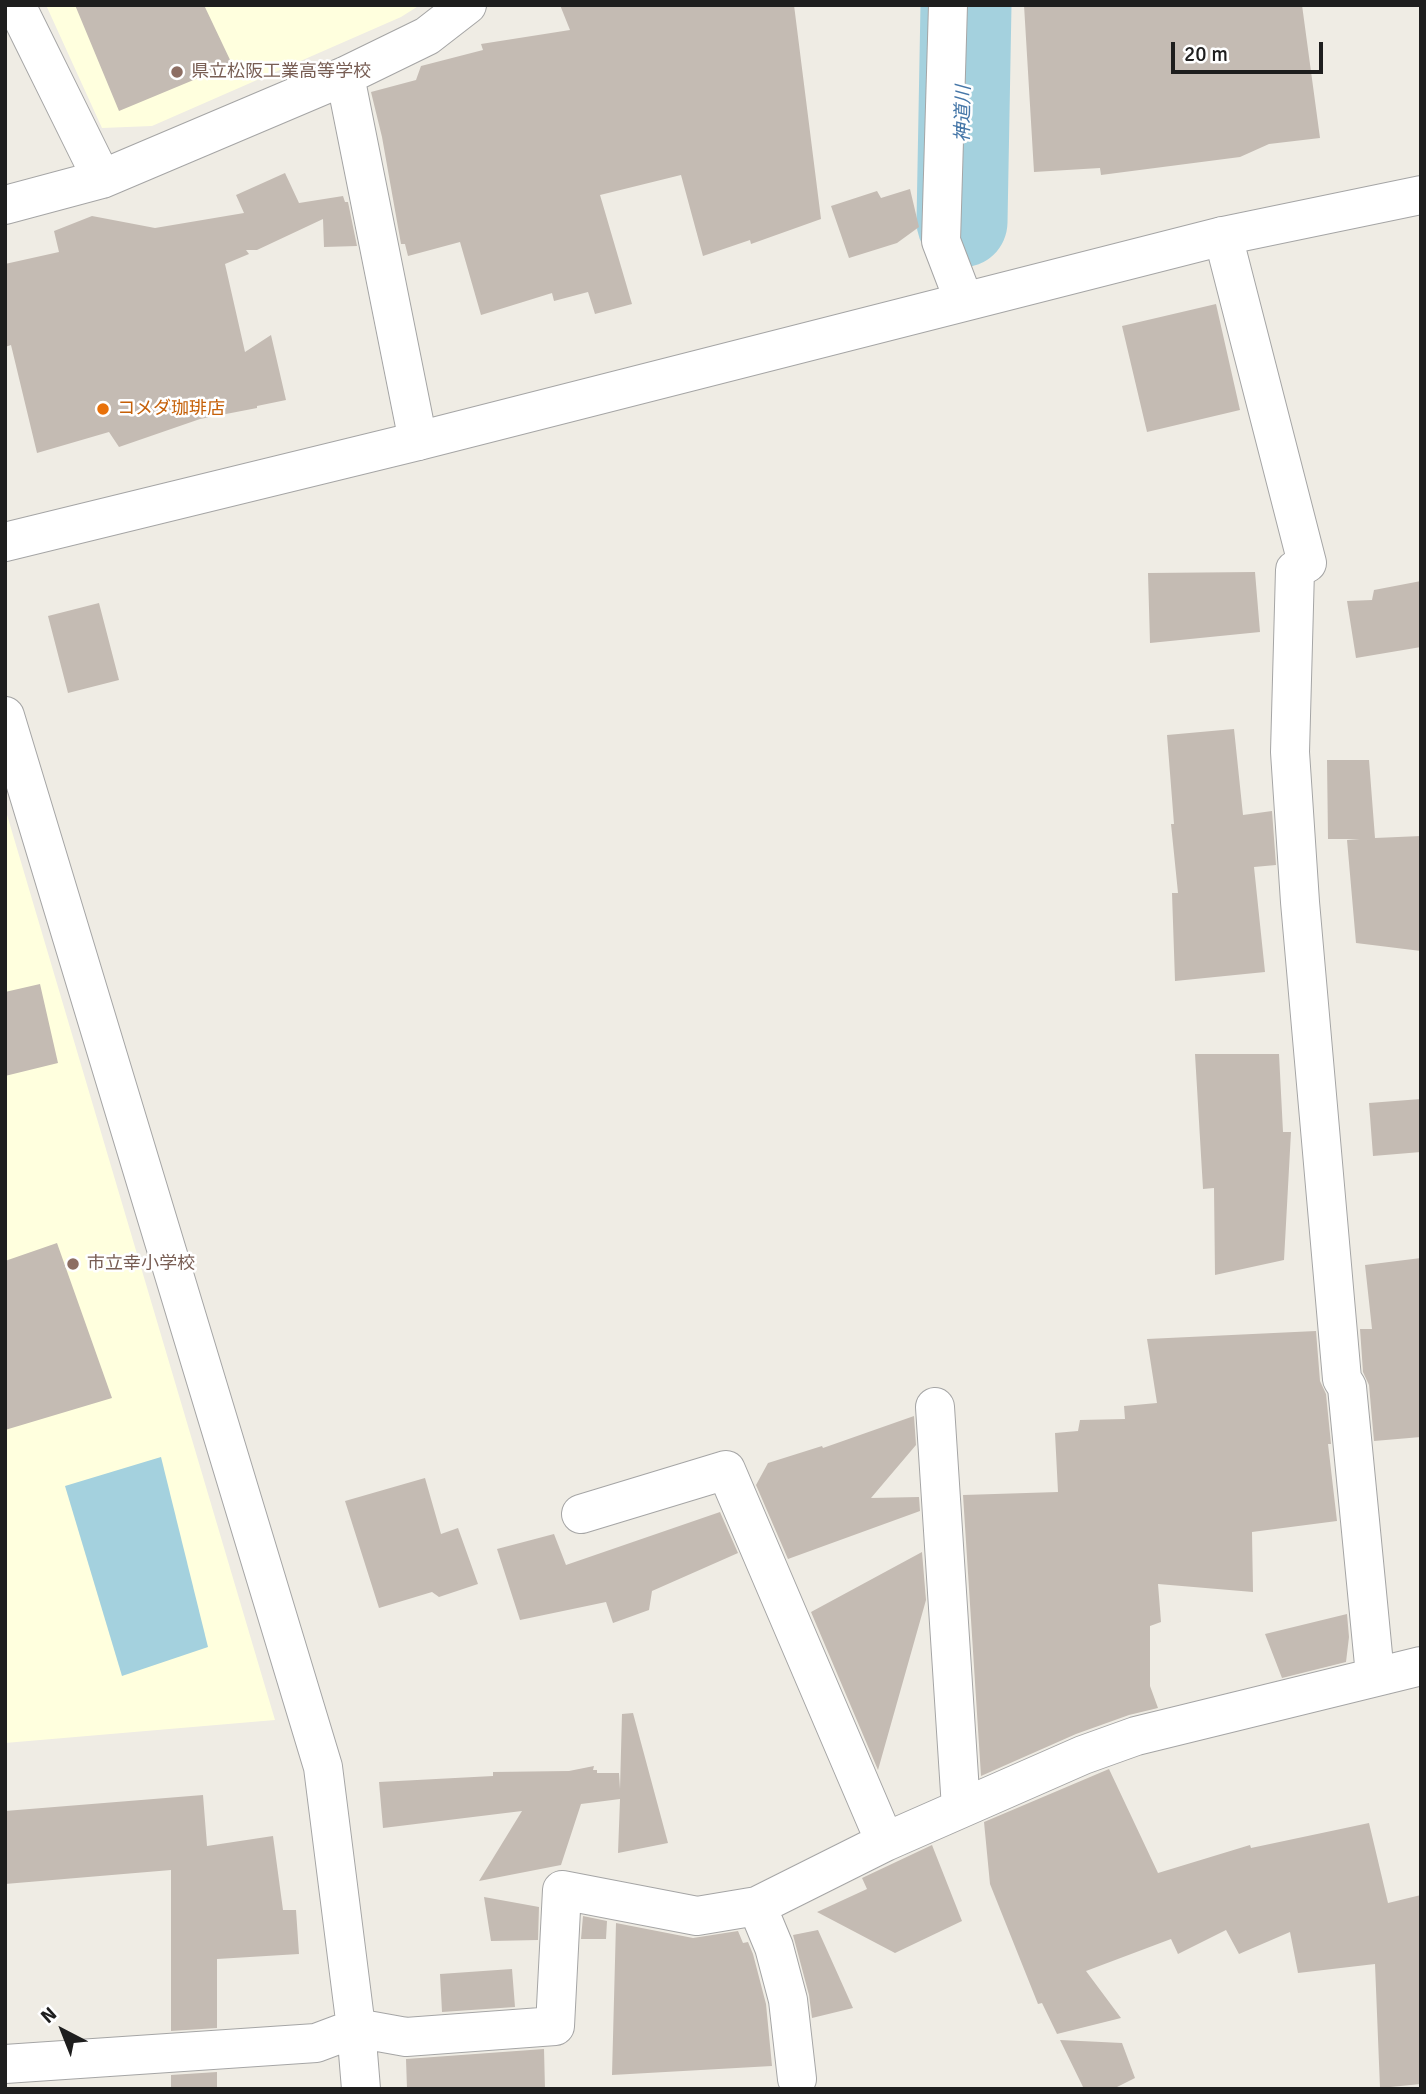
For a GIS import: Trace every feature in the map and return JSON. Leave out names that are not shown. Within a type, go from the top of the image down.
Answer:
[{"type":"street","points":[[16,5],[102,179]]},
{"type":"street","points":[[5,205],[102,179],[345,76],[427,36],[467,5]]},
{"type":"street","points":[[948,5],[941,241],[964,301]]},
{"type":"street","points":[[345,76],[418,441]]},
{"type":"street","points":[[5,542],[418,441],[1223,236],[1421,195]]},
{"type":"street","points":[[1223,236],[1307,564],[1295,570],[1290,752],[1300,902],[1342,1379],[1347,1387],[1375,1675]]},
{"type":"street","points":[[5,716],[323,1766],[356,2028],[361,2089]]},
{"type":"street","points":[[935,1407],[961,1808]]},
{"type":"street","points":[[581,1514],[726,1470],[885,1842]]},
{"type":"street","points":[[5,2064],[316,2043],[356,2028],[406,2037],[555,2026],[562,1890],[697,1916],[757,1906],[885,1842],[1083,1755],[1136,1736],[1421,1665]]},
{"type":"street","points":[[757,1906],[774,1947],[788,2000],[797,2079]]},
{"type":"shaded area","name":"県立松阪工業高等学校","points":[[46,5],[420,5],[401,17],[152,126],[102,128]]},
{"type":"shaded area","name":"市立幸小学校","points":[[5,808],[275,1720],[5,1743]]},
{"type":"water","points":[[161,1457],[208,1647],[122,1676],[65,1486]]},
{"type":"building","points":[[75,5],[204,5],[232,64],[119,111]]},
{"type":"building","points":[[560,5],[794,5],[821,219],[751,244],[750,240],[703,256],[681,175],[600,195],[632,304],[595,314],[588,292],[554,301],[552,293],[481,315],[460,242],[408,256],[405,244],[401,244],[371,92],[416,80],[421,66],[483,50],[481,44],[570,30]]},
{"type":"building","points":[[1024,5],[1302,5],[1320,138],[1269,144],[1240,157],[1101,175],[1100,168],[1034,172]]},
{"type":"building","points":[[285,173],[299,203],[343,196],[345,202],[348,202],[357,246],[324,247],[323,219],[257,250],[246,250],[249,254],[225,264],[245,352],[271,335],[286,400],[200,419],[119,447],[109,432],[37,453],[11,345],[5,347],[5,264],[59,252],[54,231],[92,216],[155,228],[244,213],[236,195]]},
{"type":"building","points":[[910,189],[919,227],[897,243],[849,258],[831,206],[877,191],[881,198]]},
{"type":"building","points":[[1216,304],[1240,410],[1147,432],[1122,326]]},
{"type":"building","points":[[1255,572],[1260,632],[1150,643],[1148,573]]},
{"type":"building","points":[[1421,581],[1421,647],[1356,658],[1347,601],[1372,600],[1374,590]]},
{"type":"building","points":[[99,603],[119,680],[68,693],[48,616]]},
{"type":"building","points":[[1234,729],[1243,815],[1272,811],[1276,865],[1254,867],[1265,972],[1175,981],[1172,893],[1178,893],[1171,824],[1174,824],[1167,735]]},
{"type":"building","points":[[1327,760],[1369,760],[1375,838],[1421,836],[1421,951],[1356,943],[1347,840],[1360,839],[1328,839]]},
{"type":"building","points":[[40,984],[58,1063],[5,1076],[5,992]]},
{"type":"building","points":[[1195,1054],[1279,1054],[1283,1132],[1291,1132],[1284,1260],[1215,1275],[1214,1188],[1203,1189]]},
{"type":"building","points":[[1421,1099],[1421,1152],[1373,1156],[1369,1103]]},
{"type":"building","points":[[57,1243],[112,1398],[5,1430],[5,1261]]},
{"type":"building","points":[[1421,1258],[1421,1437],[1374,1441],[1369,1385],[1363,1372],[1360,1329],[1372,1329],[1365,1265]]},
{"type":"building","points":[[1316,1331],[1320,1381],[1326,1394],[1331,1444],[1328,1444],[1337,1521],[1252,1532],[1253,1592],[1158,1584],[1161,1622],[1150,1626],[1150,1686],[1158,1708],[1076,1734],[981,1776],[963,1495],[1058,1492],[1055,1433],[1078,1431],[1080,1420],[1125,1419],[1124,1406],[1157,1403],[1147,1339]]},
{"type":"building","points":[[914,1416],[916,1445],[871,1498],[919,1497],[920,1511],[788,1559],[756,1485],[768,1463],[822,1446],[823,1448]]},
{"type":"building","points":[[425,1478],[441,1534],[458,1528],[478,1584],[439,1597],[432,1592],[379,1608],[345,1501]]},
{"type":"building","points":[[720,1512],[738,1553],[652,1591],[649,1610],[613,1623],[606,1602],[520,1620],[497,1549],[554,1534],[566,1565]]},
{"type":"building","points":[[922,1552],[926,1600],[878,1770],[811,1612]]},
{"type":"building","points":[[1347,1614],[1349,1637],[1346,1662],[1282,1678],[1265,1634]]},
{"type":"building","points":[[633,1713],[668,1843],[618,1853],[620,1799],[581,1804],[561,1865],[479,1881],[522,1811],[383,1828],[379,1782],[493,1776],[493,1772],[569,1771],[594,1766],[593,1770],[597,1770],[597,1773],[619,1773],[620,1789],[622,1714]]},
{"type":"building","points":[[1109,1769],[1158,1873],[1250,1845],[1251,1848],[1369,1823],[1388,1903],[1421,1895],[1421,2084],[1380,2088],[1375,1964],[1298,1973],[1290,1932],[1239,1954],[1226,1930],[1178,1954],[1171,1939],[1086,1971],[1121,2018],[1057,2034],[1042,2003],[1038,2004],[990,1884],[984,1822]]},
{"type":"building","points":[[203,1795],[207,1846],[273,1836],[283,1910],[296,1910],[299,1954],[217,1959],[217,2028],[171,2031],[171,1870],[5,1884],[5,1811]]},
{"type":"building","points":[[932,1845],[962,1921],[895,1953],[817,1912],[867,1889],[862,1878]]},
{"type":"building","points":[[484,1897],[539,1907],[538,1940],[491,1941]]},
{"type":"building","points":[[583,1916],[607,1921],[606,1939],[581,1939]]},
{"type":"building","points":[[616,1923],[693,1938],[738,1931],[743,1943],[748,1942],[753,1954],[766,2004],[772,2066],[612,2075]]},
{"type":"building","points":[[818,1930],[853,2008],[812,2018],[809,1995],[793,1935]]},
{"type":"building","points":[[512,1969],[515,2007],[442,2012],[440,1974]]},
{"type":"building","points":[[1060,2040],[1122,2043],[1135,2078],[1113,2089],[1084,2089]]},
{"type":"building","points":[[544,2049],[545,2089],[407,2089],[406,2059]]},
{"type":"building","points":[[217,2072],[217,2089],[171,2089],[171,2075]]},
{"type":"waterway","name":"神道川","points":[[962,222],[966,5]]},
{"type":"place","name":"県立松阪工業高等学校","points":[[177,72]]},
{"type":"place","name":"コメダ珈琲店","points":[[103,409]]},
{"type":"place","name":"市立幸小学校","points":[[73,1264]]}]
